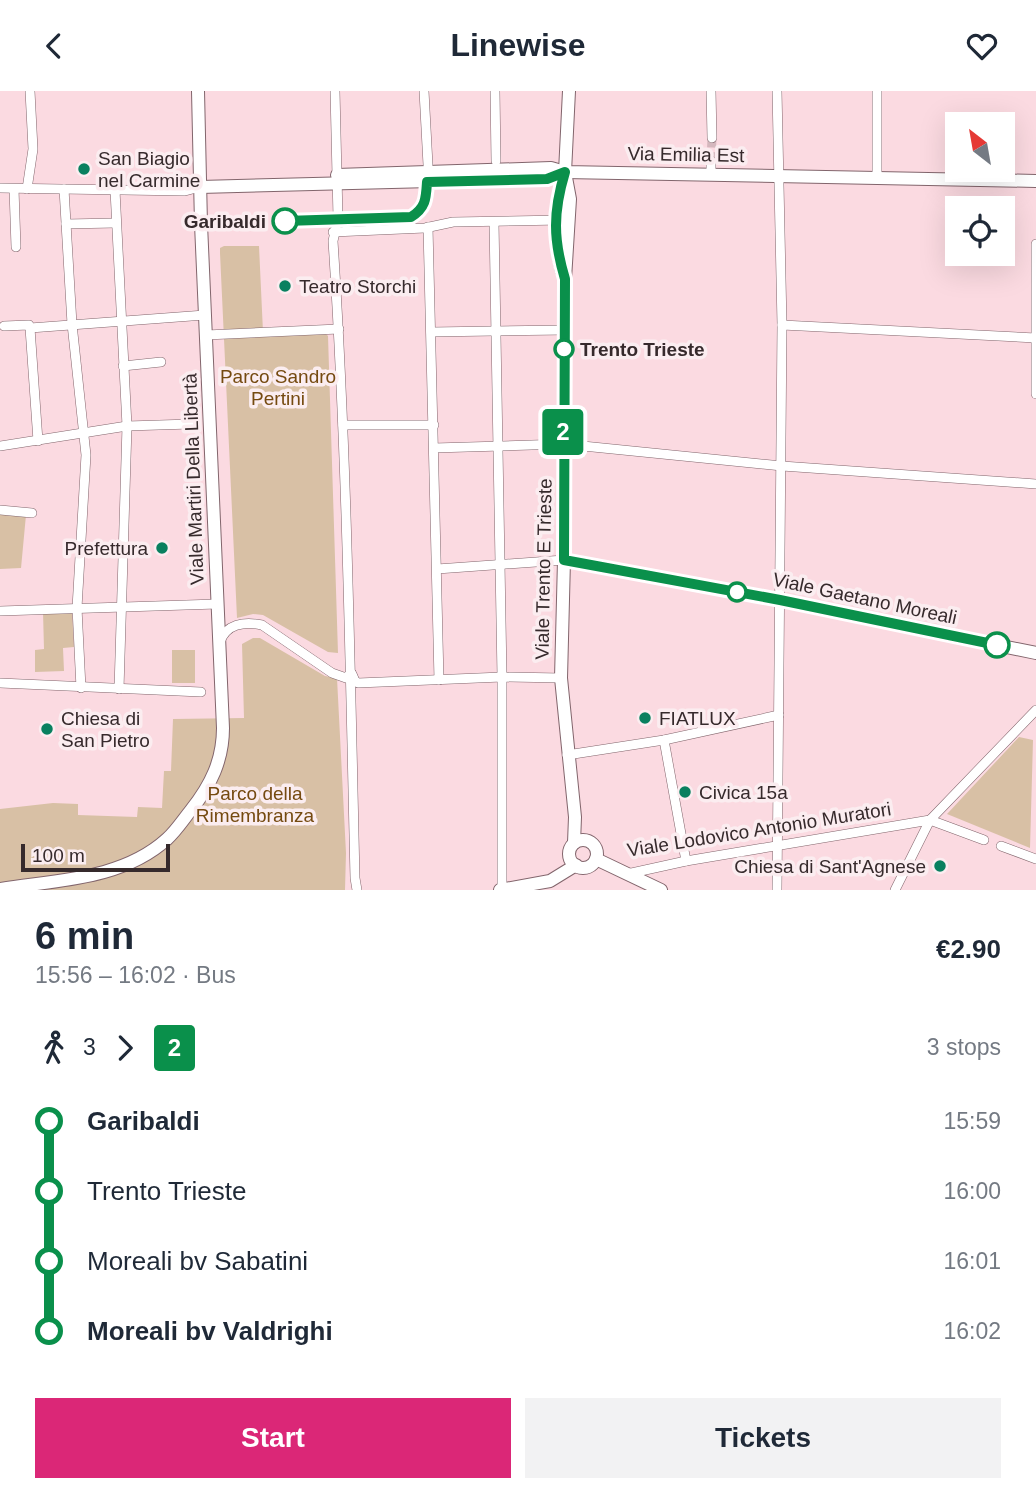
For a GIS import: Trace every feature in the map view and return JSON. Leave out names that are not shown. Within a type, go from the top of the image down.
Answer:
[{"type":"street","points":[[27,189],[33,149],[30,91]]},
{"type":"street","name":"Viale Martiri Della Libertà","points":[[0,889],[85,877],[120,867],[147,854],[167,839],[208,786],[217,768],[223,744],[198,91]]},
{"type":"street","points":[[335,91],[338,218],[334,229],[343,425],[357,890]]},
{"type":"street","points":[[424,91],[428,165]]},
{"type":"street","points":[[495,91],[496,161]]},
{"type":"street","name":"Viale Trento E Trieste","points":[[569,91],[565,172],[570,199],[563,220],[564,560],[561,678],[575,817],[574,843]]},
{"type":"street","points":[[712,91],[712,138]]},
{"type":"street","points":[[777,91],[782,325],[777,890]]},
{"type":"street","points":[[877,91],[877,179]]},
{"type":"street","name":"Via Emilia Est","points":[[200,187],[336,179],[547,179],[565,172],[711,168],[778,175],[877,179],[1036,181]]},
{"type":"street","points":[[0,188],[185,191],[200,187]]},
{"type":"street","points":[[14,189],[16,247]]},
{"type":"street","points":[[64,189],[72,324],[85,434],[85,488],[76,608],[81,688]]},
{"type":"street","points":[[115,190],[127,426],[119,689]]},
{"type":"street","points":[[334,229],[428,227],[453,222],[563,220]]},
{"type":"street","points":[[494,222],[502,677],[502,890],[550,881],[576,865],[587,867],[596,859],[596,847],[590,841],[574,843],[569,855],[576,865]]},
{"type":"street","points":[[66,224],[115,223]]},
{"type":"street","points":[[428,227],[439,680]]},
{"type":"street","points":[[1036,244],[1036,394]]},
{"type":"street","points":[[4,326],[29,325],[30,328],[205,315]]},
{"type":"street","points":[[782,325],[1035,338]]},
{"type":"street","points":[[30,328],[38,441]]},
{"type":"street","points":[[206,335],[339,329]]},
{"type":"street","points":[[431,332],[565,330]]},
{"type":"street","points":[[123,366],[161,362]]},
{"type":"street","points":[[0,446],[127,426],[191,424]]},
{"type":"street","points":[[343,425],[434,425]]},
{"type":"street","points":[[435,448],[563,445],[1036,484]]},
{"type":"street","points":[[0,510],[32,513]]},
{"type":"street","name":"Viale Gaetano Moreali","points":[[436,569],[564,560],[780,600],[1036,653]]},
{"type":"street","points":[[0,611],[217,604]]},
{"type":"street","points":[[218,647],[229,628],[256,623],[268,628],[332,673],[346,678],[351,669]]},
{"type":"street","points":[[351,669],[353,679],[358,683],[502,677],[561,678]]},
{"type":"street","points":[[0,683],[201,692]]},
{"type":"street","points":[[895,890],[930,820],[1036,710]]},
{"type":"street","points":[[567,755],[664,740],[779,715]]},
{"type":"street","points":[[664,740],[686,861]]},
{"type":"street","name":"Viale Trento E Trieste","points":[[575,817],[590,841]]},
{"type":"street","points":[[930,820],[984,840]]},
{"type":"street","name":"Viale Lodovico Antonio Muratori","points":[[596,859],[627,874],[686,861],[930,820]]},
{"type":"street","points":[[1001,846],[1036,859]]},
{"type":"street","points":[[627,874],[636,885],[661,890]]},
{"type":"green space","name":"Parco Sandro Pertini","points":[[259,246],[263,332],[328,336],[338,653],[328,652],[263,615],[253,614],[237,618],[220,253],[220,248]]},
{"type":"green space","points":[[0,512],[26,515],[21,568],[0,569]]},
{"type":"green space","points":[[72,611],[74,647],[63,648],[64,671],[35,672],[35,650],[44,649],[43,612]]},
{"type":"green space","name":"Parco della Rimembranza","points":[[253,638],[260,638],[325,676],[337,678],[346,853],[345,890],[0,890],[0,809],[53,803],[78,804],[78,815],[137,817],[138,807],[162,808],[164,771],[171,771],[173,719],[244,718],[242,644]]},
{"type":"green space","points":[[172,650],[195,650],[195,683],[172,683]]},
{"type":"green space","points":[[1019,737],[1033,740],[1030,848],[947,814]]},
{"type":"tunnel","points":[[711,161],[712,138]]},
{"type":"bus line","name":"2","points":[[285,221],[411,217],[420,212],[425,204],[427,182],[547,179],[565,172],[557,200],[556,239],[565,279],[564,560],[780,600],[997,645]]},
{"type":"place","name":"San Biagio nel Carmine","points":[[84,169]]},
{"type":"place","name":"Garibaldi","points":[[285,221]]},
{"type":"place","name":"Teatro Storchi","points":[[285,286]]},
{"type":"place","name":"Trento Trieste","points":[[564,349]]},
{"type":"place","name":"Prefettura","points":[[162,548]]},
{"type":"place","name":"FIATLUX","points":[[645,718]]},
{"type":"place","name":"Chiesa di San Pietro","points":[[47,729]]},
{"type":"place","name":"Civica 15a","points":[[685,792]]},
{"type":"place","name":"Chiesa di Sant'Agnese","points":[[940,866]]}]
